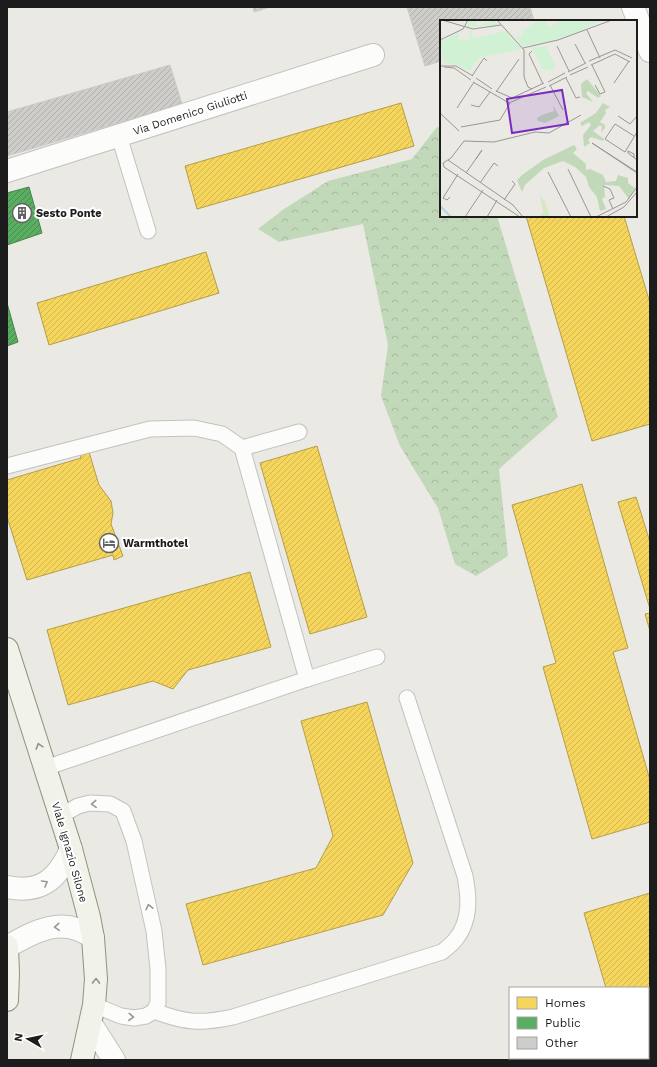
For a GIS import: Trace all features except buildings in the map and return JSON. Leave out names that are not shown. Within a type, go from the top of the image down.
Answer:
[{"type":"street","points":[[633,7],[650,51]]},
{"type":"street","name":"Via Domenico Giuliotti","points":[[7,171],[373,55]]},
{"type":"street","name":"Viale Ignazio Silone","points":[[7,649],[71,849],[89,917],[96,979],[93,1015],[82,1060]]},
{"type":"street","points":[[7,887],[19,889],[40,886],[50,881],[66,862],[71,849]]},
{"type":"street","points":[[7,1000],[7,947],[32,934],[52,927],[72,927],[85,932],[92,938]]},
{"type":"street","points":[[93,1015],[114,1060]]},
{"type":"lane","points":[[119,136],[148,231]]},
{"type":"lane","points":[[7,466],[150,429],[194,428],[222,434],[242,448],[307,679]]},
{"type":"lane","points":[[242,448],[299,432]]},
{"type":"lane","points":[[45,768],[307,679],[377,657]]},
{"type":"lane","points":[[154,1011],[175,1019],[188,1021],[218,1020],[234,1017],[442,952],[456,939],[467,913],[468,894],[464,876],[407,698]]},
{"type":"lane","points":[[60,816],[78,806],[90,803],[110,804],[123,811],[134,841],[154,931],[158,969],[158,1002],[154,1011],[146,1016],[134,1018],[93,1015]]},
{"type":"green space","points":[[437,127],[440,128],[440,217],[497,217],[558,417],[499,469],[508,556],[476,576],[455,564],[438,508],[400,446],[381,396],[388,345],[363,224],[279,242],[258,229],[284,209],[328,181],[412,159]]},
{"type":"place","name":"Sesto Ponte","points":[[22,213]]},
{"type":"place","name":"Warmthotel","points":[[109,543]]}]
